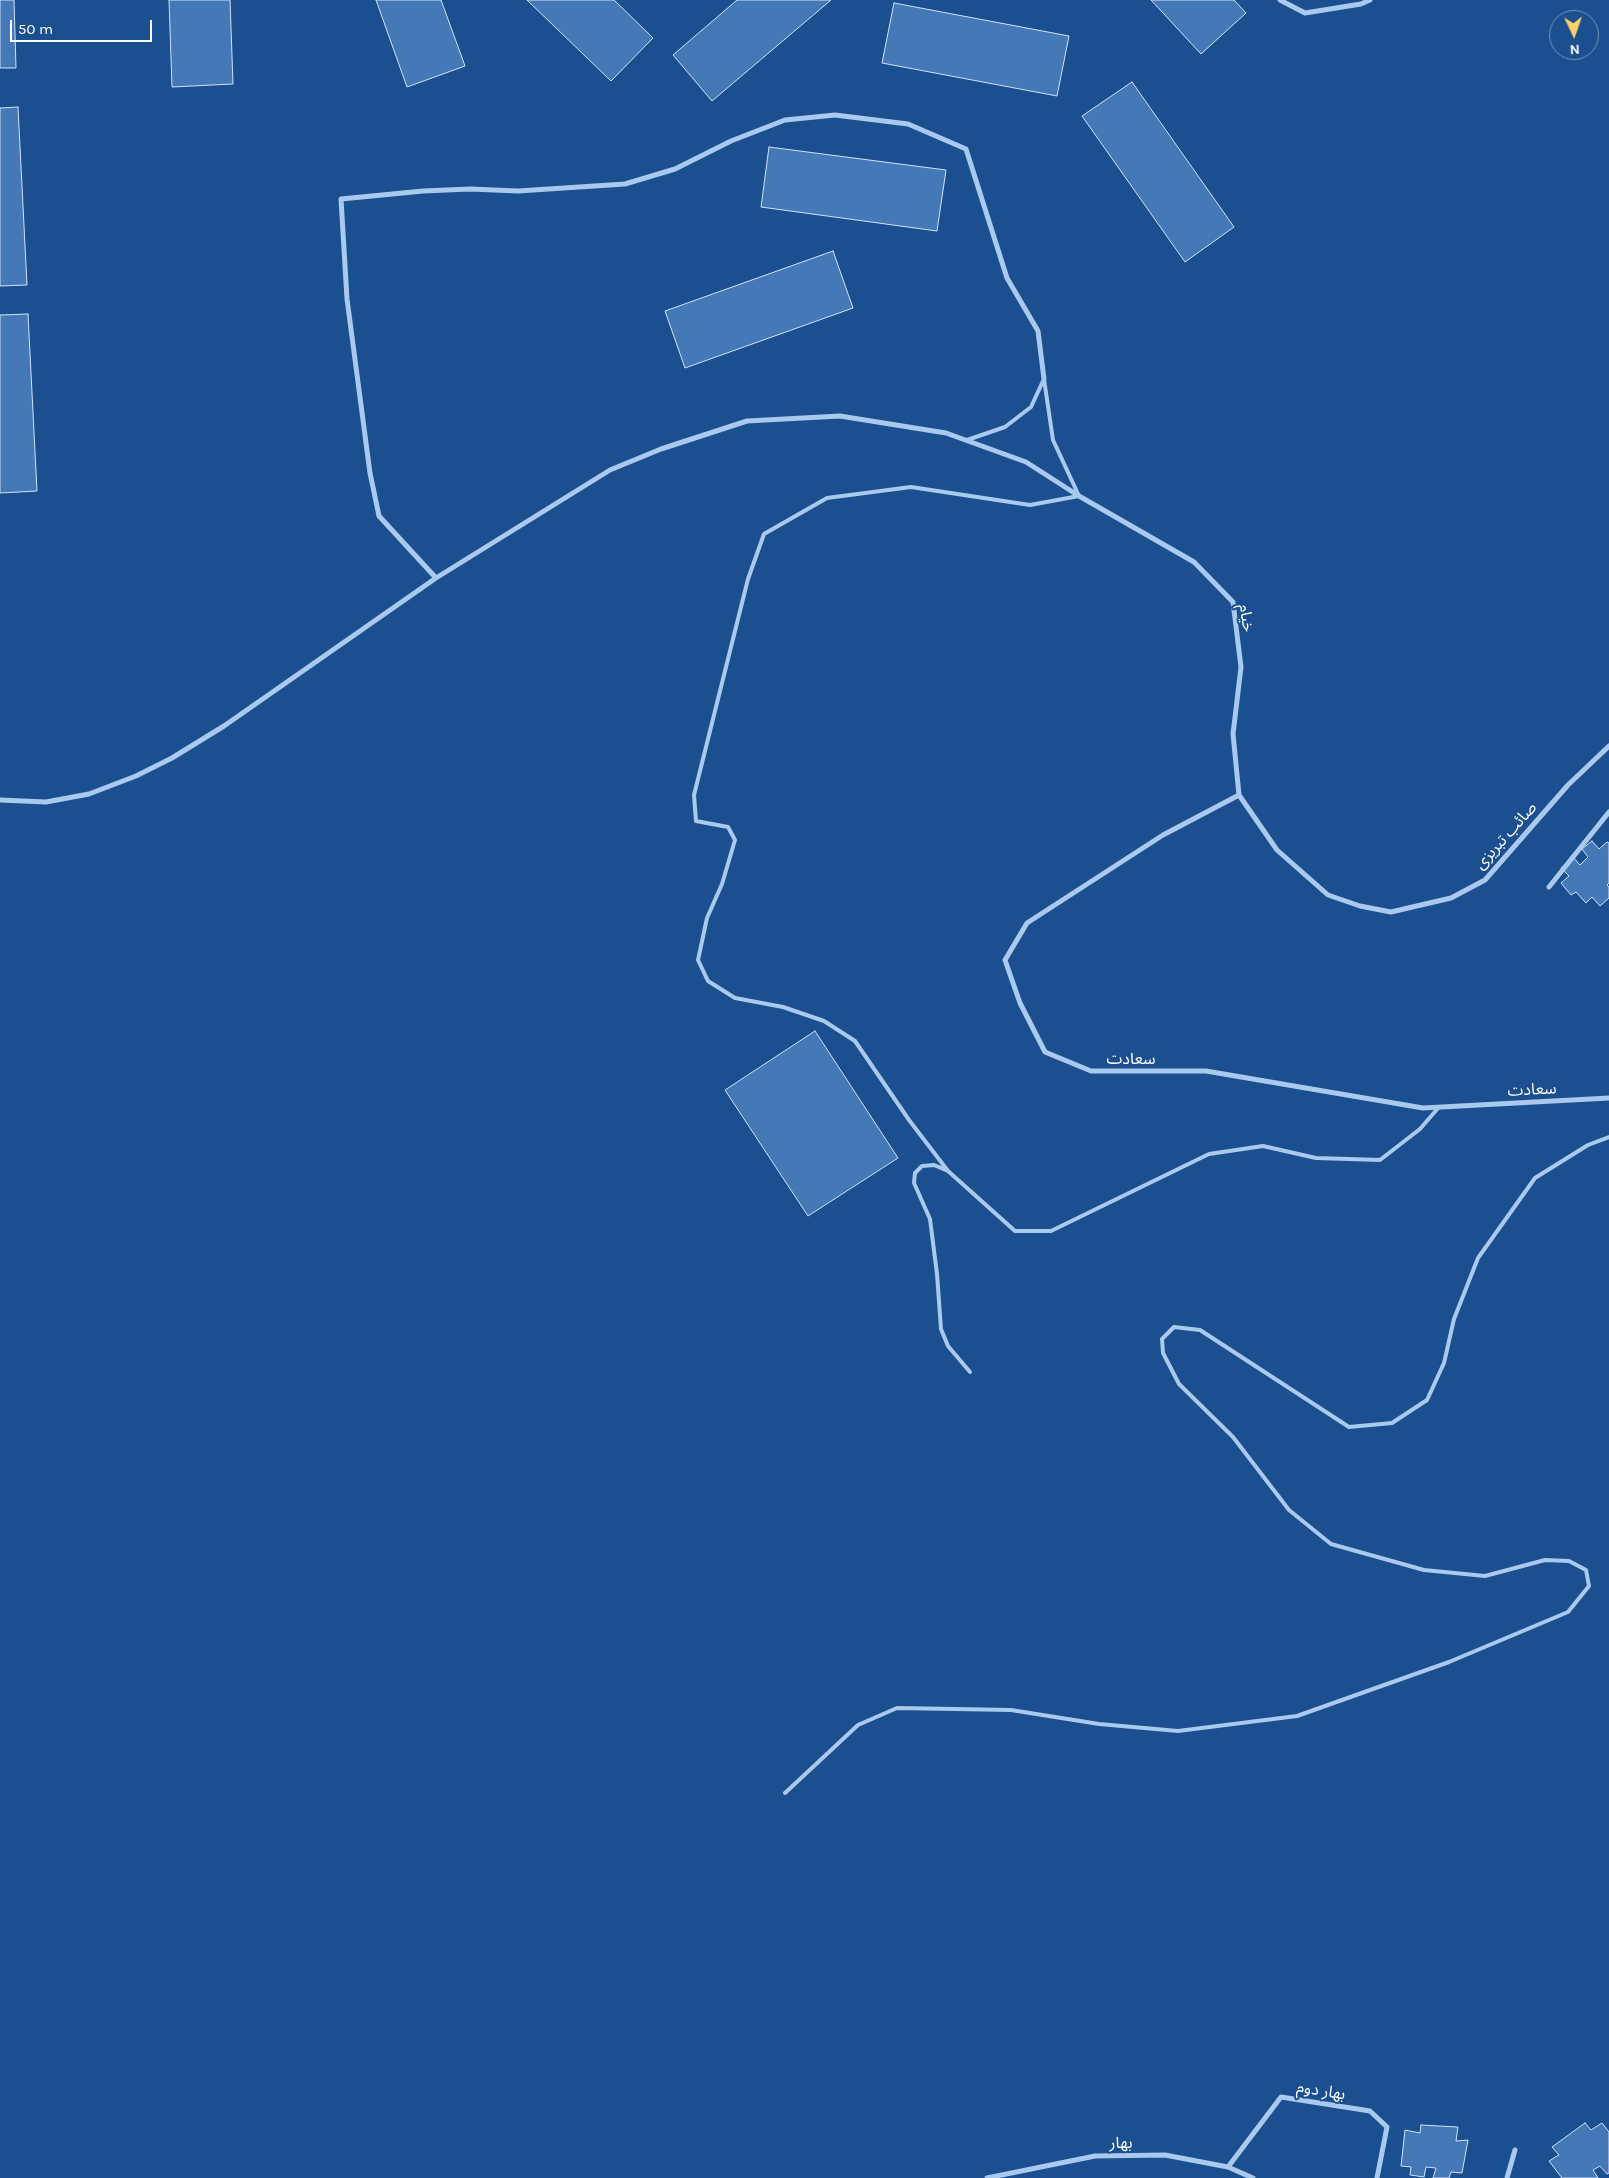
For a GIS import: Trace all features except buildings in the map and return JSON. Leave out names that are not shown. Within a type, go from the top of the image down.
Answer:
[{"type":"street","points":[[1280,0],[1305,13],[1361,4],[1370,0]]},
{"type":"street","points":[[436,578],[379,516],[370,473],[347,300],[341,200],[423,191],[470,189],[518,191],[625,184],[675,169],[731,141],[785,120],[835,115],[908,124],[966,149],[1007,278],[1038,331],[1044,379]]},
{"type":"street","name":"خیام","points":[[0,800],[46,802],[89,794],[136,776],[172,758],[224,726],[436,578],[610,470],[661,449],[747,421],[840,416],[946,433],[1026,462],[1079,496],[1194,562],[1233,602],[1241,666],[1234,734],[1239,795]]},
{"type":"street","name":"صائب تبریزی","points":[[1239,795],[1277,850],[1328,895],[1360,906],[1391,912],[1451,898],[1485,880],[1568,785],[1609,746]]},
{"type":"street","name":"سعادت","points":[[1239,795],[1163,835],[1027,922],[1005,960],[1020,1003],[1045,1052],[1090,1071],[1206,1071],[1423,1108],[1609,1098]]},
{"type":"street","points":[[1549,887],[1609,812]]},
{"type":"street","name":"بهار دوم","points":[[1228,2168],[1281,2097],[1370,2111],[1387,2127],[1377,2178]]},
{"type":"street","points":[[1507,2178],[1515,2150]]},
{"type":"street","name":"بهار","points":[[987,2178],[1095,2156],[1165,2155],[1228,2168],[1254,2178]]},
{"type":"lane","points":[[967,440],[1005,427],[1031,408],[1044,379]]},
{"type":"lane","points":[[1044,379],[1053,440],[1079,496],[1030,505],[912,487],[827,498],[764,534],[748,580],[694,795],[696,821],[728,827],[735,840],[722,884],[707,918],[698,960],[708,981],[735,998],[783,1007],[824,1021],[855,1041],[908,1120],[948,1171],[1015,1231],[1051,1231],[1209,1154],[1263,1146],[1316,1158],[1380,1160],[1420,1129],[1439,1107]]},
{"type":"lane","points":[[785,1793],[858,1724],[897,1708],[1011,1710],[1099,1724],[1178,1731],[1297,1716],[1449,1662],[1568,1612],[1589,1586],[1586,1570],[1569,1561],[1545,1560],[1485,1576],[1424,1570],[1331,1544],[1289,1510],[1234,1437],[1179,1384],[1162,1353],[1162,1339],[1174,1327],[1200,1330],[1350,1427],[1392,1423],[1427,1400],[1444,1363],[1454,1319],[1478,1258],[1535,1178],[1588,1144],[1609,1137]]},
{"type":"lane","points":[[948,1171],[934,1165],[922,1166],[915,1173],[914,1183],[930,1219],[938,1274],[941,1329],[948,1346],[970,1372]]}]
